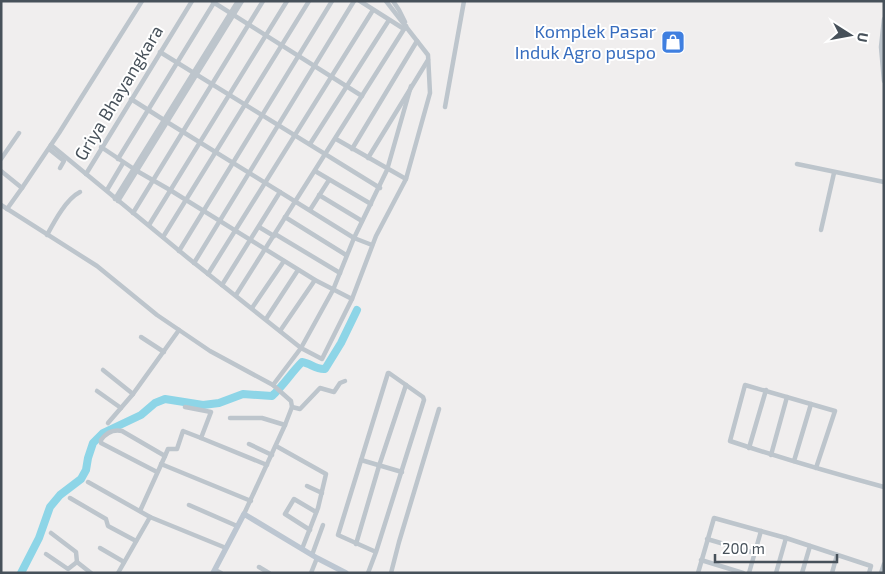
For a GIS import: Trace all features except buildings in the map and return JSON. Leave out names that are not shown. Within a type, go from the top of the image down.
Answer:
[{"type":"street","points":[[142,1],[50,147],[22,188],[3,208],[97,266],[178,330],[210,351],[275,387],[291,401],[292,407],[276,446],[251,501],[226,548],[217,572]]},
{"type":"street","name":"Griya Bhayangkara","points":[[86,174],[192,1]]},
{"type":"street","points":[[232,14],[238,1]]},
{"type":"street","points":[[117,200],[232,14],[242,1]]},
{"type":"street","points":[[133,213],[263,1]]},
{"type":"street","points":[[149,225],[286,1]]},
{"type":"street","points":[[164,237],[309,1]]},
{"type":"street","points":[[179,250],[332,1]]},
{"type":"street","points":[[194,263],[354,1]]},
{"type":"street","points":[[360,1],[389,20],[406,27]]},
{"type":"street","points":[[50,147],[107,190],[194,263],[302,348],[322,359],[352,299],[372,245],[406,179],[430,93],[426,51],[386,1]]},
{"type":"street","points":[[392,1],[399,10],[406,27]]},
{"type":"street","points":[[445,107],[464,1]]},
{"type":"street","points":[[213,2],[362,96]]},
{"type":"street","name":"Griya Bhayangkara","points":[[118,159],[213,2]]},
{"type":"street","points":[[208,274],[373,10]]},
{"type":"street","points":[[884,19],[881,47],[884,81]]},
{"type":"street","points":[[310,144],[389,20]]},
{"type":"street","points":[[236,295],[406,27]]},
{"type":"street","points":[[352,149],[417,41]]},
{"type":"street","points":[[160,52],[213,83],[380,188]]},
{"type":"street","points":[[368,158],[428,59]]},
{"type":"street","points":[[275,387],[302,348],[333,290],[346,255],[380,188],[388,170],[411,86]]},
{"type":"street","points":[[131,99],[354,238],[372,245]]},
{"type":"street","points":[[1,160],[19,133]]},
{"type":"street","points":[[336,139],[406,179]]},
{"type":"street","points":[[50,147],[64,161],[60,168]]},
{"type":"street","points":[[101,148],[298,270],[352,299]]},
{"type":"street","points":[[107,190],[123,163]]},
{"type":"street","points":[[797,164],[884,182]]},
{"type":"street","points":[[1,170],[22,188]]},
{"type":"street","points":[[314,171],[371,204]]},
{"type":"street","points":[[821,230],[834,173]]},
{"type":"street","points":[[310,210],[329,180]]},
{"type":"street","points":[[48,235],[54,222],[73,196],[80,192]]},
{"type":"street","points":[[222,285],[280,192]]},
{"type":"street","points":[[319,195],[362,221]]},
{"type":"street","points":[[285,217],[346,255]]},
{"type":"street","points":[[259,227],[340,273]]},
{"type":"street","points":[[252,308],[284,261]]},
{"type":"street","points":[[266,319],[298,270]]},
{"type":"street","points":[[280,330],[315,280]]},
{"type":"street","points":[[108,423],[133,394],[178,330]]},
{"type":"street","points":[[141,337],[164,352]]},
{"type":"street","points":[[103,370],[133,394]]},
{"type":"street","points":[[368,573],[376,552],[402,472],[424,400],[424,397],[389,373],[338,535],[376,552]]},
{"type":"street","points":[[292,407],[300,409],[320,388],[334,392],[340,383],[345,381]]},
{"type":"street","points":[[356,544],[406,385]]},
{"type":"street","points":[[816,468],[835,411],[745,385],[730,441],[771,455],[794,461],[816,468],[884,487]]},
{"type":"street","points":[[750,448],[766,390]]},
{"type":"street","points":[[97,391],[121,408]]},
{"type":"street","points":[[771,455],[787,397]]},
{"type":"street","points":[[794,461],[811,404]]},
{"type":"street","points":[[185,407],[211,412],[201,438]]},
{"type":"street","points":[[391,573],[439,409]]},
{"type":"street","points":[[230,418],[262,418],[285,425]]},
{"type":"street","points":[[156,472],[101,443],[101,440],[114,430],[122,431],[164,456]]},
{"type":"street","points":[[140,511],[164,456],[168,449],[176,449],[183,431],[267,465]]},
{"type":"street","points":[[249,444],[272,455]]},
{"type":"street","points":[[276,446],[326,473],[322,493],[302,549]]},
{"type":"street","points":[[361,460],[402,472]]},
{"type":"street","points":[[160,464],[251,501]]},
{"type":"street","points":[[88,482],[150,517],[226,548]]},
{"type":"street","points":[[307,486],[322,493]]},
{"type":"street","points":[[70,498],[106,519],[108,526],[136,541]]},
{"type":"street","points":[[310,530],[285,514],[294,499],[316,512]]},
{"type":"street","points":[[189,505],[238,526]]},
{"type":"street","points":[[244,514],[315,557],[346,573]]},
{"type":"street","points":[[118,573],[150,517]]},
{"type":"street","points":[[698,573],[714,518],[786,538],[871,566],[869,573]]},
{"type":"street","points":[[311,573],[323,525]]},
{"type":"street","points":[[749,573],[761,531]]},
{"type":"street","points":[[51,533],[76,552],[78,562],[91,573]]},
{"type":"street","points":[[776,573],[786,538]]},
{"type":"street","points":[[707,539],[755,553]]},
{"type":"street","points":[[802,573],[810,546]]},
{"type":"street","points":[[100,548],[124,562]]},
{"type":"street","points":[[46,554],[66,568],[78,562]]},
{"type":"street","points":[[832,573],[837,555]]},
{"type":"street","points":[[701,560],[744,573]]},
{"type":"street","points":[[882,571],[884,564]]},
{"type":"street","points":[[259,568],[269,573]]},
{"type":"waterway","points":[[21,573],[39,538],[50,507],[60,495],[81,479],[86,470],[93,443],[103,433],[141,415],[155,403],[165,399],[203,405],[219,403],[243,394],[272,396],[302,362],[325,369],[341,343],[357,310]]},
{"type":"place","name":"Komplek Pasar Induk Agro puspo","points":[[673,42]]}]
